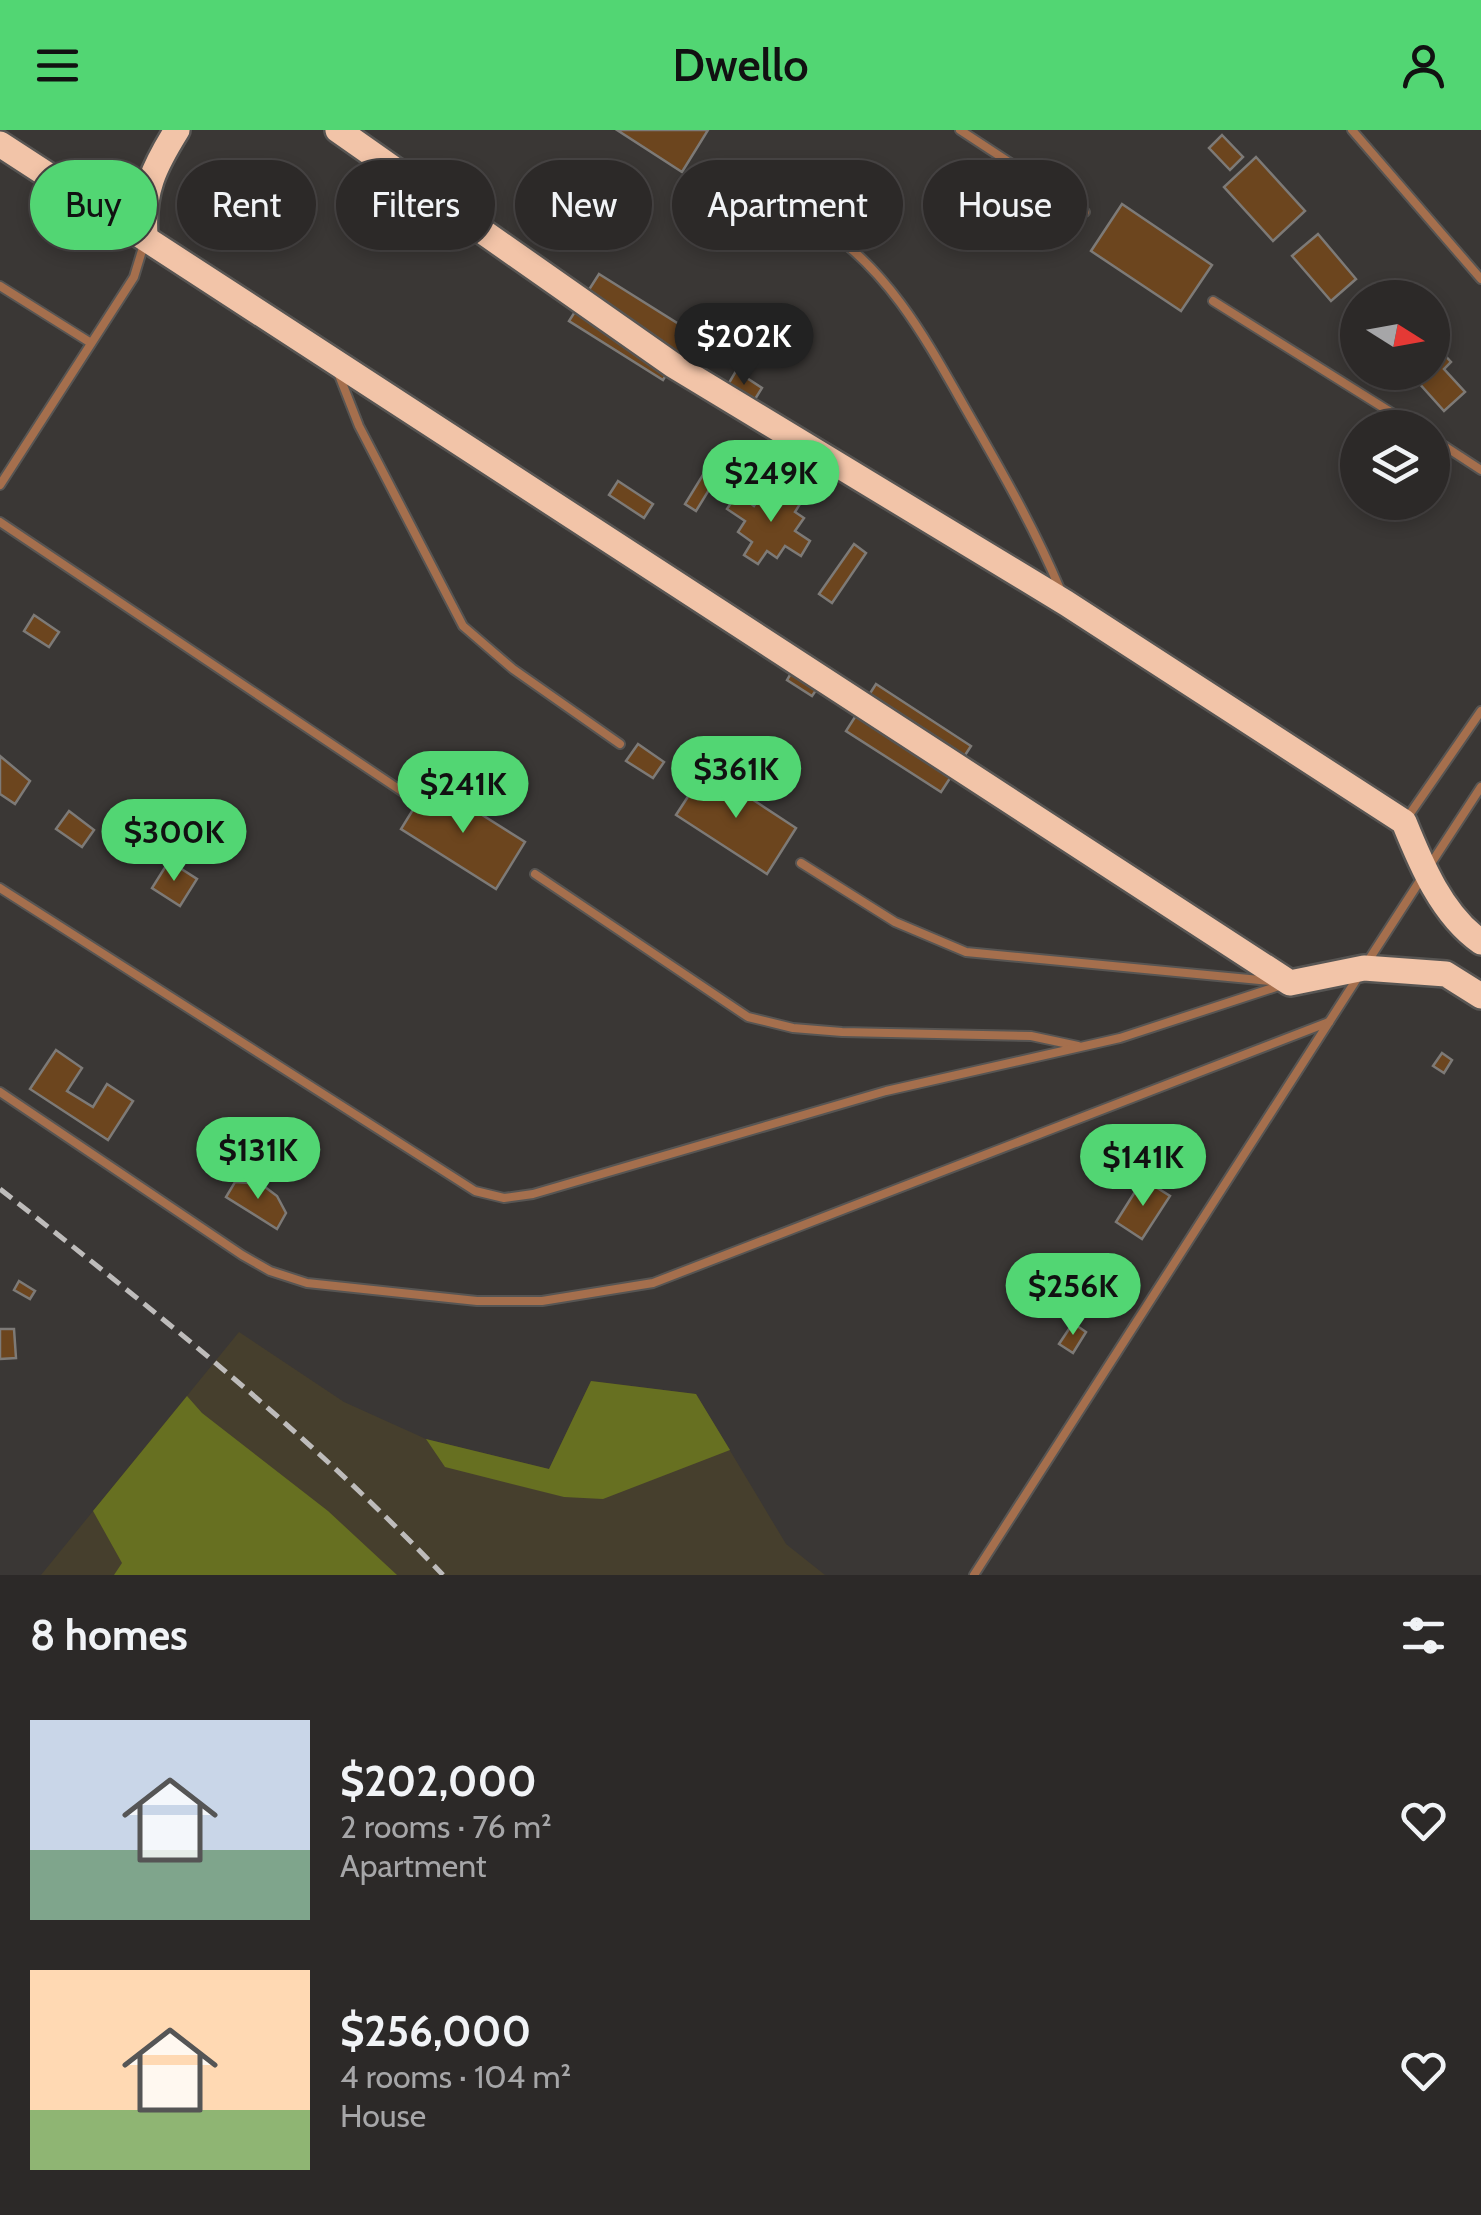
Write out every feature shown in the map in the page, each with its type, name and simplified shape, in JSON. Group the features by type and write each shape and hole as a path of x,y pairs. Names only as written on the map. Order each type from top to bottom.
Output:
{"highway":[{"path":"157,161 177,130"},
{"path":"338,130 673,365 1066,602 1404,822 1425,873 1468,933 1481,942"},
{"path":"0,144 30,163"},
{"path":"157,243 1290,982 1364,968 1446,974 1481,996"}],"lane":[{"path":"960,130 1005,160"},
{"path":"1352,130 1481,279"},
{"path":"0,485 134,277 144,250"},
{"path":"853,250 909,311 1039,538 1066,602"},
{"path":"0,286 91,344"},
{"path":"1214,301 1387,410"},
{"path":"334,361 359,426 463,626 620,744"},
{"path":"1450,450 1481,470"},
{"path":"0,522 403,792"},
{"path":"1404,822 1481,711"},
{"path":"974,1575 1481,787"},
{"path":"801,863 895,922 966,952 1290,982"},
{"path":"535,874 748,1017 793,1028 1030,1036 1083,1047"},
{"path":"0,888 475,1191 504,1198 533,1194 886,1091 1083,1047 1290,982"},
{"path":"0,1092 142,1191 270,1271 307,1283 476,1302 542,1301 652,1283 1329,1022"}],"shaded area":[{"path":"239,1332 344,1402 426,1439 549,1469 591,1381 696,1394 786,1544 825,1575 41,1575"}],"green space":[{"path":"591,1381 696,1394 730,1450 603,1499 564,1497 445,1467 426,1439 549,1469"},
{"path":"187,1396 202,1413 328,1511 397,1575 114,1575 122,1563 93,1511"}],"building":[{"path":"617,130 708,130 689,160 672,160 672,166"},
{"path":"1222,135 1243,157 1230,170 1209,148"},
{"path":"1256,157 1305,211 1273,241 1224,187"},
{"path":"1122,204 1212,265 1181,311 1091,251"},
{"path":"1318,234 1356,279 1340,280 1340,293 1331,301 1292,256"},
{"path":"599,274 693,333 663,380 569,321"},
{"path":"736,371 762,388 752,404 726,388"},
{"path":"1450,376 1465,392 1443,410 1425,390 1450,390"},
{"path":"717,452 728,459 696,511 685,504"},
{"path":"618,481 653,504 644,518 609,495"},
{"path":"787,488 803,499 795,512 804,518 795,531 810,541 801,556 785,546 777,558 767,551 758,564 744,555 752,542 738,532 745,521 727,509 737,494 754,506 764,491 779,501"},
{"path":"854,544 866,553 832,603 819,594"},
{"path":"34,615 59,632 49,647 24,631"},
{"path":"797,663 823,680 812,696 787,680"},
{"path":"876,684 971,746 941,792 846,731"},
{"path":"638,744 664,762 653,778 626,761"},
{"path":"0,756 30,781 15,804 0,794"},
{"path":"706,769 796,828 767,874 676,815"},
{"path":"430,782 525,842 496,889 401,829"},
{"path":"69,811 94,830 82,847 56,829"},
{"path":"169,861 197,879 180,906 152,888"},
{"path":"56,1050 82,1068 67,1091 93,1107 107,1084 133,1101 108,1140 30,1089"},
{"path":"1442,1053 1452,1060 1444,1073 1433,1066"},
{"path":"1143,1179 1170,1196 1142,1239 1116,1222"},
{"path":"235,1182 261,1184 277,1196 286,1213 277,1229 226,1197"},
{"path":"19,1281 35,1291 30,1299 14,1290"},
{"path":"1073,1323 1086,1332 1073,1353 1059,1344"},
{"path":"0,1329 14,1329 16,1358 0,1359"}],"railway":[{"path":"0,1189 284,1422 443,1575"}]}
